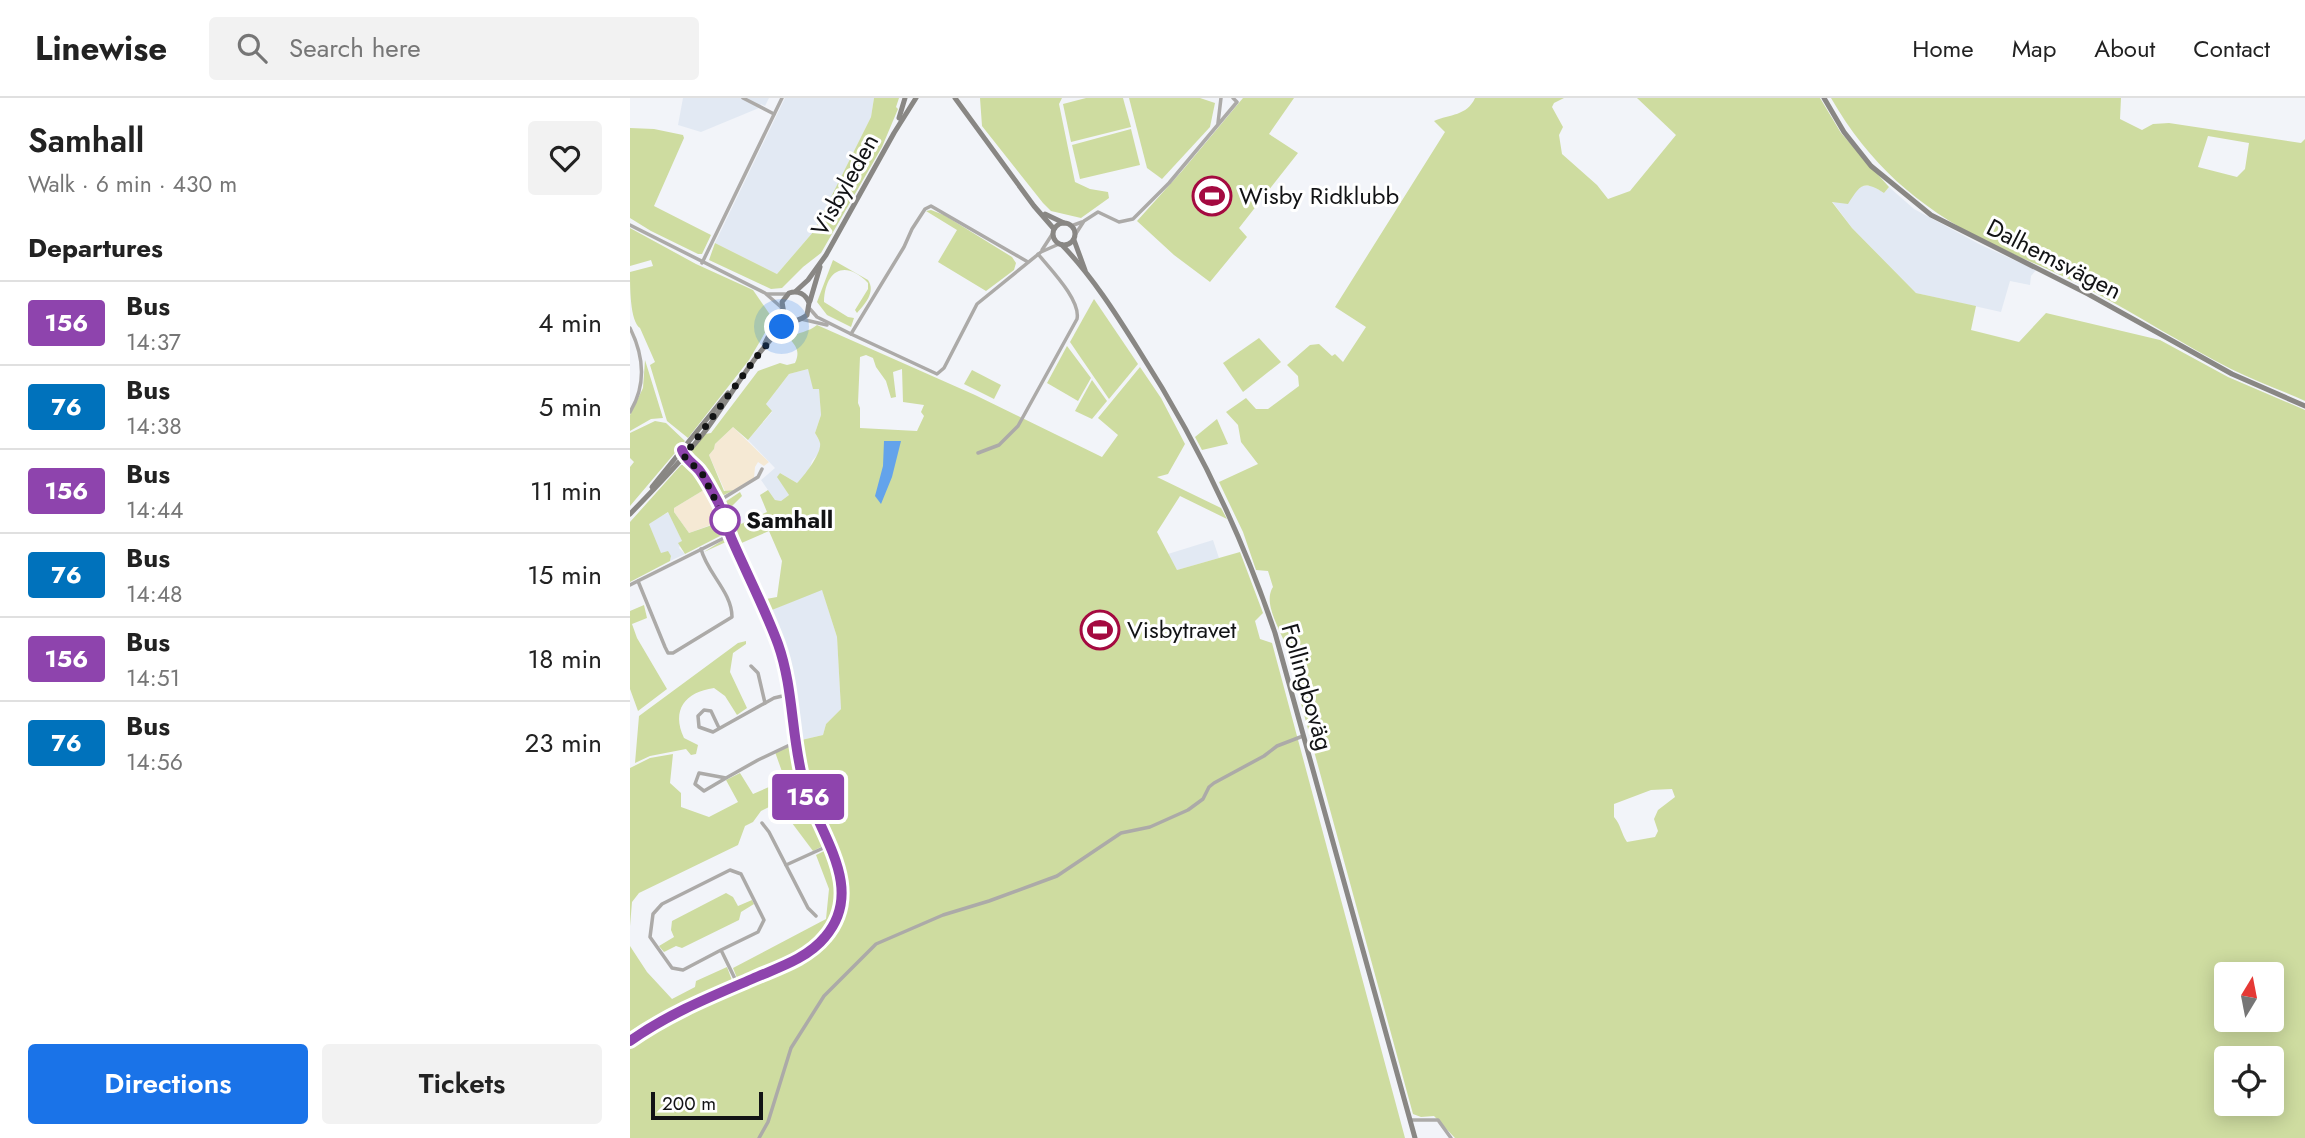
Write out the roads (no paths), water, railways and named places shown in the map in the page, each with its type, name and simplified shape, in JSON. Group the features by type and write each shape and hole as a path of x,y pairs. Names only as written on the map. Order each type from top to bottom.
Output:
{"main road":[{"name":"Visbyleden","path":"894,133 905,98"},
{"name":"Visbyleden","path":"792,293 808,280 826,255 916,98"},
{"path":"952,98 1034,206 1054,231 1054,239 1061,245 1069,245 1075,237 1068,225 1034,206"},
{"name":"Dalhemsvägen","path":"1824,98 1844,132 1871,166 1931,215 2079,289 2222,369 2305,406"},
{"path":"1054,231 1068,225"},
{"name":"Follingboväg","path":"1075,237 1077,252 1089,279"},
{"name":"Follingboväg","path":"1061,245 1119,318 1168,396 1231,516 1275,633 1415,1138"},
{"name":"Visbyleden","path":"810,306 814,284 826,255"},
{"path":"758,355 781,309 783,299 792,293 803,294 810,306 807,315 801,320 792,320 785,316 781,309"},
{"path":"630,514 683,453 758,355 782,327 792,320"}],"street":[{"path":"743,98 774,114"},
{"path":"702,262 782,98"},
{"path":"1217,125 1222,98"},
{"path":"1068,225 1084,221 1098,212 1119,222 1133,219 1169,183 1237,102 1233,98"},
{"path":"851,334 912,229 928,207 938,209 1028,262"},
{"path":"1075,237 1084,221"},
{"path":"630,225 765,293 781,309"},
{"path":"1040,253 1054,231"},
{"path":"810,306 817,317 832,326 937,373 944,368 977,304 1040,253 1061,245"},
{"path":"978,453 999,445 1018,426 1077,320 1078,310 1072,298 1040,253"},
{"path":"765,293 792,293"},
{"path":"801,320 832,326"},
{"path":"630,328 643,367 639,392 630,412"},
{"path":"630,1041 690,1006 807,953 826,937 841,902 842,883 836,859 809,801 796,742 791,694 775,636 718,502 703,475 683,453"},
{"path":"718,502 758,477 762,469"},
{"path":"630,585 730,535"},
{"path":"638,581 665,647 668,653 673,653 730,621 732,617 733,613 724,591 710,570 701,549"},
{"path":"751,666 758,673 765,703"},
{"path":"719,728 711,710 704,710 698,716 698,725 703,730 713,732 765,703 791,694"},
{"path":"760,1138 768,1122 791,1048 824,996 876,944 943,915 1057,876 1121,833 1150,827 1188,810 1203,799 1214,783 1278,746 1303,736"},
{"path":"726,778 699,774 695,778 695,784 704,791 796,742"},
{"path":"762,823 808,908 817,916"},
{"path":"786,865 830,845"},
{"path":"730,870 741,874 764,920 758,932 721,950 686,969 675,970 651,939 651,919 662,904 730,870"},
{"path":"721,950 738,985"},
{"path":"1410,1120 1438,1120 1451,1138"}],"water":[{"path":"884,441 901,441 892,477 881,504 875,496 883,466"}],"place":[{"name":"Wisby Ridklubb","path":"1212,196"},
{"name":"Samhall","path":"725,520"},
{"name":"Visbytravet","path":"1100,630"}]}
